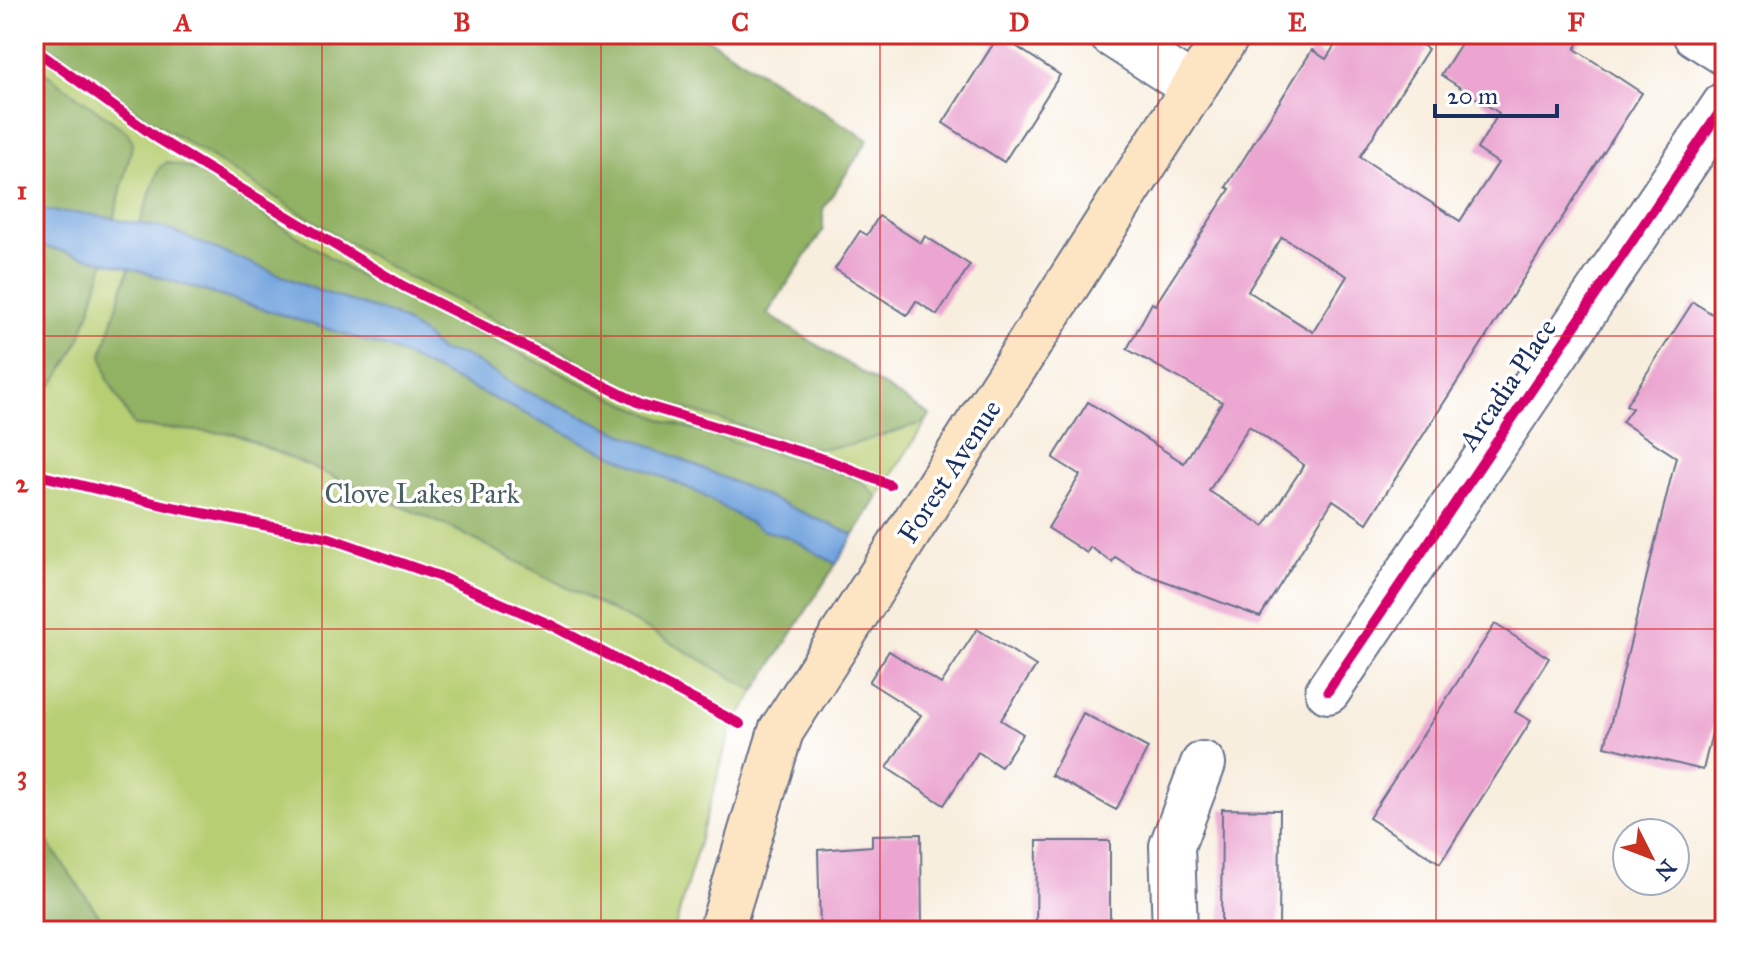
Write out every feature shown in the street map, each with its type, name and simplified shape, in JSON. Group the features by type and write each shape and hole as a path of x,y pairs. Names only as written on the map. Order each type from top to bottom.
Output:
{"main road":[{"name":"Forest Avenue","path":"721,931 781,731 1228,34"}],"street":[{"path":"1111,34 1194,88"},
{"path":"1695,34 1725,53"},
{"name":"Arcadia Place","path":"1328,691 1725,104"},
{"path":"1175,931 1172,846 1203,764"}],"green space":[{"name":"Clove Lakes Park","path":"34,34 700,34 868,140 823,209 823,230 767,314 930,415 731,729 674,931 34,931"},
{"path":"34,34 700,34 868,140 823,209 823,230 767,314 930,415 925,422 851,445 816,449 636,394 568,355 405,276 339,237 140,113"},
{"path":"34,65 126,131 133,142 114,218 34,210"},
{"path":"167,162 196,170 352,272 611,397 668,422 842,473 861,481 878,497 854,535 523,390 464,355 440,351 423,334 394,315 319,291 167,229 140,223 159,168"},
{"path":"34,244 104,262 87,320 72,356 34,403"},
{"path":"129,268 388,348 588,444 695,491 762,530 788,537 836,564 755,691 649,630 456,530 235,434 134,426 108,380 102,354"},
{"path":"34,827 44,837 110,931 34,931"}],"water":[{"path":"34,210 88,214 167,229 319,291 394,315 423,334 440,351 464,355 523,390 854,535 836,564 788,537 762,530 695,491 588,444 389,348 141,271 34,244"}],"building":[{"path":"1342,34 1404,34 1428,49 1360,157 1460,221 1498,163 1477,149 1499,113 1441,75 1467,34 1584,34 1575,49 1642,93 1367,523 1333,500 1260,617 1138,571 1115,557 1112,562 1090,547 1087,553 1048,528 1080,475 1053,458 1088,402 1184,463 1222,402 1127,349 1152,303 1155,305 1230,189 1226,187 1312,50 1326,59","holes":["1282,237 1347,276 1313,332 1248,291","1249,426 1304,465 1264,526 1209,491"]},
{"path":"999,35 1060,75 1004,162 943,123"},
{"path":"879,216 921,243 925,236 970,265 937,315 916,301 907,315 835,269 860,231 867,235"},
{"path":"1693,302 1725,322 1725,679 1703,770 1605,746 1676,457 1622,422 1632,408 1626,405"},
{"path":"1495,624 1549,658 1515,712 1531,721 1440,863 1369,818"},
{"path":"977,629 1036,666 1001,720 1023,734 1001,767 978,752 944,805 887,768 921,715 869,682 889,651 941,684"},
{"path":"1083,713 1148,748 1116,810 1051,775"},
{"path":"1222,809 1280,810 1279,931 1221,931"},
{"path":"921,834 922,931 820,931 818,850 872,846 872,835"},
{"path":"1037,841 1110,841 1110,931 1036,931"}],"cycle path":[{"path":"34,49 157,138 403,286 641,404 827,460 890,485"},
{"path":"1328,691 1725,104"},
{"path":"34,474 167,506 329,538 441,577 549,624 740,724"}]}
